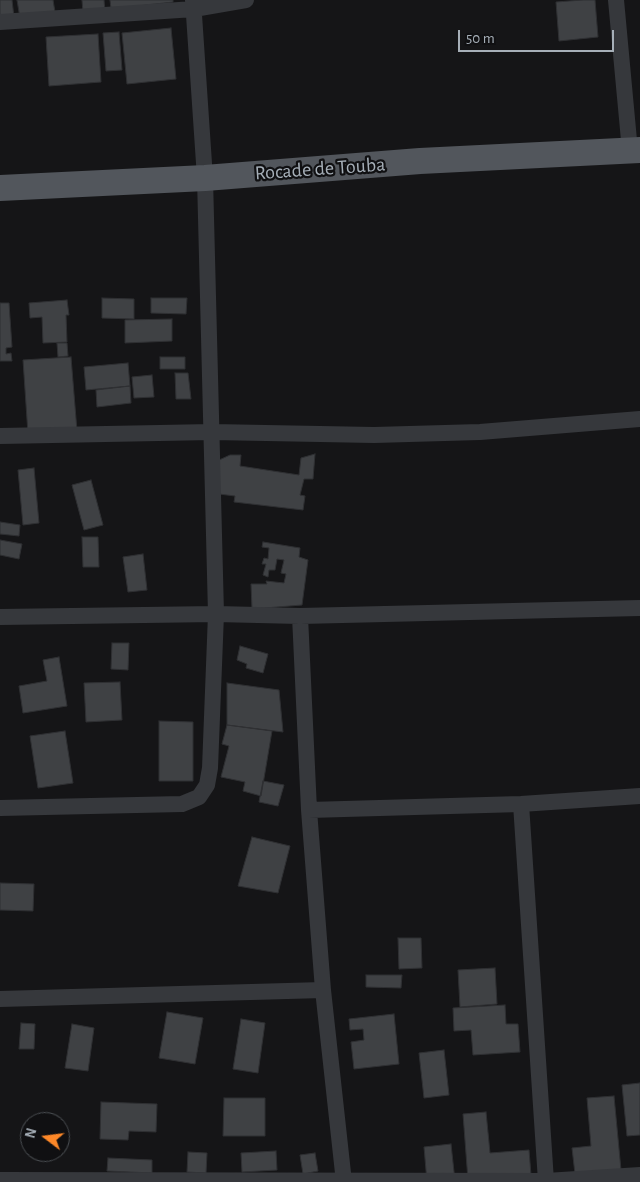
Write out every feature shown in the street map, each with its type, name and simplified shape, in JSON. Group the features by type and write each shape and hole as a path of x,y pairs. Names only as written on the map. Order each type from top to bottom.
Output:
{"main road":[{"name":"Rocade de Touba","path":"0,188 205,178 420,161 635,150"}],"street":[{"path":"0,22 246,0"},
{"path":"616,0 635,150"},
{"path":"0,808 182,804 199,798 207,785 210,768 216,614 205,178 193,5"},
{"path":"0,436 212,432 374,435 480,432 640,419"},
{"path":"0,617 216,614 300,616 640,608"},
{"path":"300,616 309,810 323,990 344,1181"},
{"path":"309,810 521,804 640,796"},
{"path":"521,804 546,1180"},
{"path":"0,999 323,990"},
{"path":"0,1180 546,1180 640,1175"}],"building":[{"path":"0,0 12,0 14,17 0,18"},
{"path":"17,0 53,0 55,12 20,18"},
{"path":"82,0 104,0 105,11 83,13"},
{"path":"110,0 173,0 173,2 111,9"},
{"path":"595,0 598,37 559,41 556,2"},
{"path":"171,28 176,79 127,84 122,33"},
{"path":"119,32 122,70 106,71 103,33"},
{"path":"98,34 101,82 49,86 46,37"},
{"path":"102,298 134,299 134,319 102,318"},
{"path":"151,298 187,298 186,314 151,313"},
{"path":"67,300 69,315 66,315 67,342 43,343 42,317 30,318 29,303"},
{"path":"0,303 9,303 12,347 6,348 6,354 11,353 12,361 0,361"},
{"path":"172,319 172,341 125,343 125,320"},
{"path":"57,343 67,343 68,356 58,357"},
{"path":"71,357 77,431 28,434 23,360"},
{"path":"160,357 185,357 185,369 160,369"},
{"path":"128,363 130,386 86,390 84,367"},
{"path":"175,373 188,373 191,399 176,399"},
{"path":"152,375 154,397 134,398 132,377"},
{"path":"130,386 131,403 97,407 96,390"},
{"path":"315,454 313,479 304,479 300,495 305,496 303,510 234,502 235,496 219,494 217,461 230,455 241,455 240,466 299,475 301,458"},
{"path":"34,468 39,523 23,525 18,470"},
{"path":"91,480 103,525 84,530 72,485"},
{"path":"0,522 20,525 19,536 0,534"},
{"path":"82,537 98,537 99,567 83,567"},
{"path":"0,540 22,544 19,559 0,555"},
{"path":"263,542 300,548 299,557 308,560 302,605 252,609 251,584 267,584 266,581 284,583 286,574 281,573 284,560 277,559 275,570 269,570 268,577 263,575 266,564 262,564 264,558 268,559 269,548 262,547"},
{"path":"143,554 147,590 128,592 123,557"},
{"path":"112,643 129,643 128,670 111,669"},
{"path":"240,646 268,654 263,673 246,668 247,664 237,660"},
{"path":"59,657 67,706 23,713 19,686 47,681 43,660"},
{"path":"120,682 122,720 86,722 84,683"},
{"path":"227,683 279,690 283,732 227,725"},
{"path":"159,721 193,722 193,781 159,781"},
{"path":"227,725 272,731 261,796 243,791 245,782 221,777 229,746 222,744"},
{"path":"65,731 73,783 38,788 30,736"},
{"path":"263,781 284,785 278,806 259,802"},
{"path":"252,837 290,846 278,893 238,886"},
{"path":"0,883 34,884 33,911 0,910"},
{"path":"398,938 421,938 422,968 399,969"},
{"path":"495,968 497,1004 460,1007 458,970"},
{"path":"366,975 402,975 401,988 366,987"},
{"path":"505,1005 506,1024 518,1024 520,1052 473,1055 471,1030 454,1031 453,1008"},
{"path":"167,1012 203,1018 195,1064 159,1058"},
{"path":"394,1014 399,1064 354,1069 351,1042 364,1040 363,1029 350,1030 349,1019"},
{"path":"241,1019 265,1023 258,1073 233,1069"},
{"path":"21,1023 35,1024 34,1049 19,1049"},
{"path":"72,1024 94,1028 88,1071 65,1068"},
{"path":"444,1050 449,1095 424,1098 419,1053"},
{"path":"640,1083 640,1135 627,1136 622,1085"},
{"path":"614,1096 621,1170 575,1174 572,1148 591,1146 587,1098"},
{"path":"224,1098 265,1098 265,1136 223,1136"},
{"path":"101,1102 157,1104 156,1132 129,1131 128,1140 100,1139"},
{"path":"486,1112 490,1153 529,1150 531,1175 468,1180 463,1114"},
{"path":"451,1144 455,1181 427,1182 424,1147"},
{"path":"276,1151 277,1170 242,1172 241,1153"},
{"path":"188,1152 207,1153 206,1173 187,1172"},
{"path":"315,1153 318,1171 303,1174 300,1155"},
{"path":"108,1158 152,1160 152,1173 107,1171"}]}
